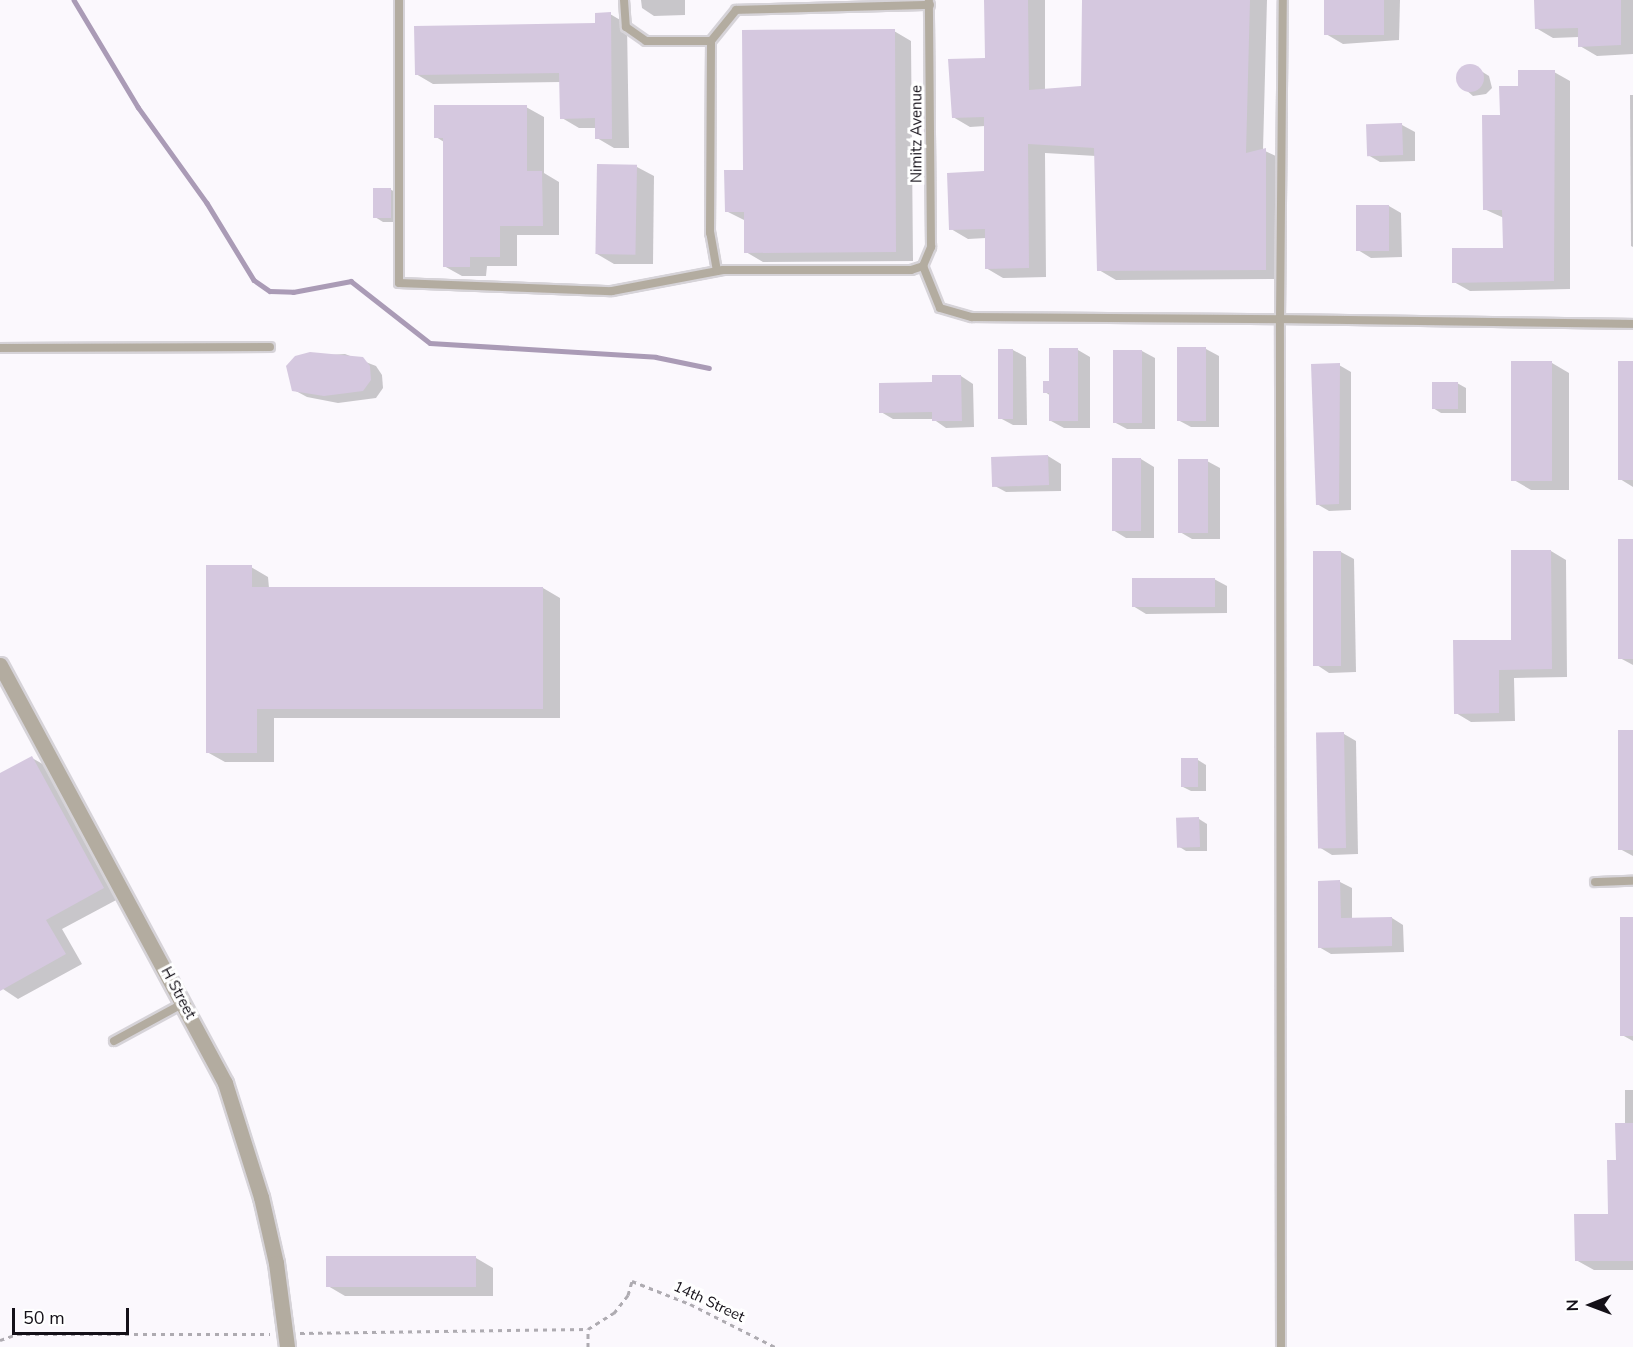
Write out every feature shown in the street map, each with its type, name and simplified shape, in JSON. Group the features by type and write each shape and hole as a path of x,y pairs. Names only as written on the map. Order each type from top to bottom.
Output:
{"street":[{"name":"H Street","path":"0,665 184,1003 225,1083 261,1197 276,1263 287,1347"}],"lane":[{"path":"399,0 399,283 612,291 717,271 910,270 923,266 940,308 972,317 1633,324"},
{"path":"624,0 626,27 646,41 711,41"},
{"path":"1281,1347 1280,319 1284,0"},
{"path":"717,271 710,233 711,41 736,10 930,2"},
{"name":"Nimitz Avenue","path":"923,266 931,246 930,2"},
{"path":"0,348 270,347"},
{"path":"1595,882 1633,881"},
{"path":"114,1041 184,1003"}],"path":[{"name":"14th Street","path":"588,1347 588,1329 614,1313 628,1295 632,1281 690,1304 775,1347"}],"building":[{"path":"984,0 1028,0 1029,90 1081,86 1082,0 1250,0 1246,153 1266,148 1266,270 1097,271 1094,148 1028,144 1029,268 985,269 985,229 949,230 947,173 984,171 984,117 952,118 948,59 985,58"},
{"path":"1324,0 1384,0 1384,35 1324,35"},
{"path":"1534,0 1621,0 1621,45 1578,47 1578,28 1535,29"},
{"path":"611,12 612,139 595,139 595,118 560,119 559,73 415,75 414,26 595,23 595,13"},
{"path":"895,29 896,252 744,253 744,212 725,212 724,170 743,170 742,30"},
{"path":"1470,64 1480,68 1484,78 1480,88 1470,92 1460,88 1456,78 1460,68"},
{"path":"1518,70 1555,70 1554,281 1452,283 1452,248 1503,248 1502,210 1483,210 1482,115 1500,115 1499,86 1518,86"},
{"path":"434,105 527,105 527,171 542,171 543,226 500,226 500,257 470,257 470,267 443,267 443,138 434,138"},
{"path":"1402,123 1403,155 1367,156 1366,124"},
{"path":"597,164 637,165 635,255 595,254"},
{"path":"373,188 391,188 391,218 373,218"},
{"path":"1356,205 1389,205 1389,251 1356,251"},
{"path":"1177,347 1206,347 1206,421 1177,421"},
{"path":"1049,348 1078,348 1078,421 1049,421 1049,393 1043,393 1043,381 1049,381"},
{"path":"998,349 1013,349 1013,419 998,419"},
{"path":"1113,350 1142,350 1142,423 1113,423"},
{"path":"310,352 363,357 370,366 371,380 363,391 324,396 292,391 286,366 295,356"},
{"path":"1511,361 1552,361 1552,481 1511,481"},
{"path":"1618,361 1633,361 1633,480 1618,480"},
{"path":"1340,363 1339,504 1316,505 1311,364"},
{"path":"932,375 961,375 962,421 932,421 932,412 879,413 879,383 932,382"},
{"path":"1432,382 1458,382 1458,409 1432,409"},
{"path":"1048,455 1049,485 992,487 991,457"},
{"path":"1112,458 1141,458 1141,531 1112,531"},
{"path":"1178,459 1208,459 1208,533 1178,533"},
{"path":"1618,539 1633,539 1633,659 1618,659"},
{"path":"1511,550 1551,550 1552,669 1499,670 1499,713 1454,714 1453,640 1511,640"},
{"path":"1313,551 1341,551 1341,666 1313,666"},
{"path":"206,565 252,565 252,587 543,587 543,709 257,709 257,753 206,753"},
{"path":"1132,578 1215,578 1215,607 1132,607"},
{"path":"1618,730 1633,730 1633,850 1618,850"},
{"path":"1316,732 1344,732 1346,848 1318,848"},
{"path":"32,756 104,888 46,920 66,954 0,991 0,773"},
{"path":"1181,758 1198,758 1198,787 1181,787"},
{"path":"1199,817 1200,847 1177,848 1176,818"},
{"path":"1340,880 1341,918 1392,917 1392,946 1318,948 1318,881"},
{"path":"1620,917 1633,917 1633,1036 1620,1036"},
{"path":"1615,1123 1633,1123 1633,1261 1575,1261 1574,1214 1608,1214 1607,1160 1616,1160"},
{"path":"326,1256 476,1256 476,1287 326,1287"}],"waterway":[{"path":"74,0 138,107 207,203 254,280 270,291 293,292 351,281 430,343 656,357 709,368"}]}
